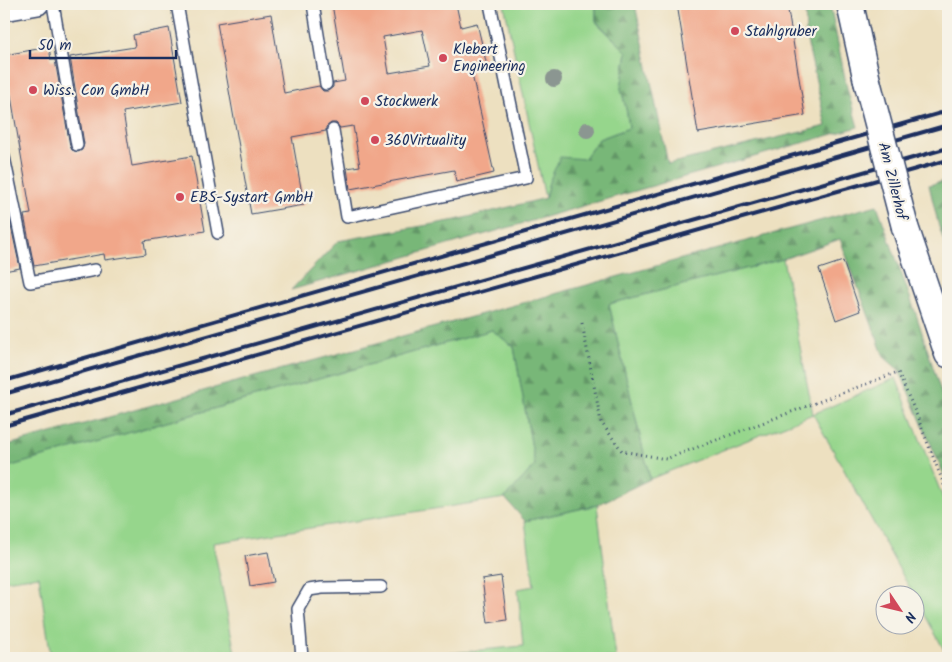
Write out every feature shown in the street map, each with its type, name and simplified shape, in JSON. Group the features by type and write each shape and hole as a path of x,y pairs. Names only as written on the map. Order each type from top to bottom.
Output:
{"street":[{"name":"Am Zillerhof","path":"850,4 867,81 905,227 948,354"}],"lane":[{"path":"53,4 77,145"},
{"path":"177,4 218,233"},
{"path":"313,4 326,84"},
{"path":"333,130 347,217 526,178 490,4"},
{"path":"4,157 30,282 95,270"},
{"path":"302,658 298,609 309,590 381,587"}],"path":[{"path":"582,323 601,422 622,451 666,458 898,372 948,495"}],"green space":[{"path":"504,4 596,4 596,22 627,52 621,88 629,128 599,139 584,159 549,182 545,198"},
{"path":"596,4 635,4 668,164 826,126 806,36 805,4 830,4 847,88 858,127 291,290 338,241 456,220 545,198 549,182 560,157 584,159 599,139 629,128 621,88 627,52 596,21"},
{"path":"948,180 948,253 939,227 929,185"},
{"path":"877,205 917,317 948,414 948,484 899,370 884,357 840,239 783,259 609,304 650,479 597,505 525,521 505,498 535,465 514,347 492,330 4,468 4,446"},
{"path":"783,259 813,414 650,479 609,304"},
{"path":"492,330 514,347 535,465 505,498 213,543 236,658 51,658 39,576 4,581 4,468"},
{"path":"896,378 948,511 948,657 924,613 924,584 907,584 813,414"},
{"path":"597,505 616,658 401,658 523,646 518,589 534,586 525,521"}],"building":[{"path":"332,4 456,4 461,27 477,23 487,66 471,70 494,173 456,182 454,170 350,189 347,168 360,166 353,126 340,128 336,123 331,123 326,127 326,131 292,137 304,205 251,214 217,23 271,14 284,93 319,86 323,91 328,91 333,87 333,83 345,81","holes":["422,30 430,66 389,73 383,37"]},
{"path":"677,4 787,4 805,115 698,133"},
{"path":"169,28 182,102 123,112 132,166 192,156 205,231 144,241 146,254 105,260 104,254 34,266 24,215 31,214 4,55 49,47 51,60 55,60 70,146 72,150 78,152 82,150 84,144 70,57 135,47 133,35"},
{"path":"9,217 20,268 4,271 4,218"},
{"path":"843,261 860,311 836,320 819,269"},
{"path":"268,552 274,582 250,586 245,556"},
{"path":"501,576 507,620 488,623 482,579"}],"railway":[{"path":"4,381 948,111"},
{"path":"4,394 948,125"},
{"path":"4,415 948,148"},
{"path":"4,426 948,160"}],"place":[{"name":"Stahlgruber","path":"735,31"},
{"name":"Klebert Engineering","path":"443,58"},
{"name":"Wiss. Con GmbH","path":"33,90"},
{"name":"Stockwerk","path":"365,101"},
{"name":"360Virtuality","path":"375,140"},
{"name":"EBS-Systart GmbH","path":"180,197"}]}
